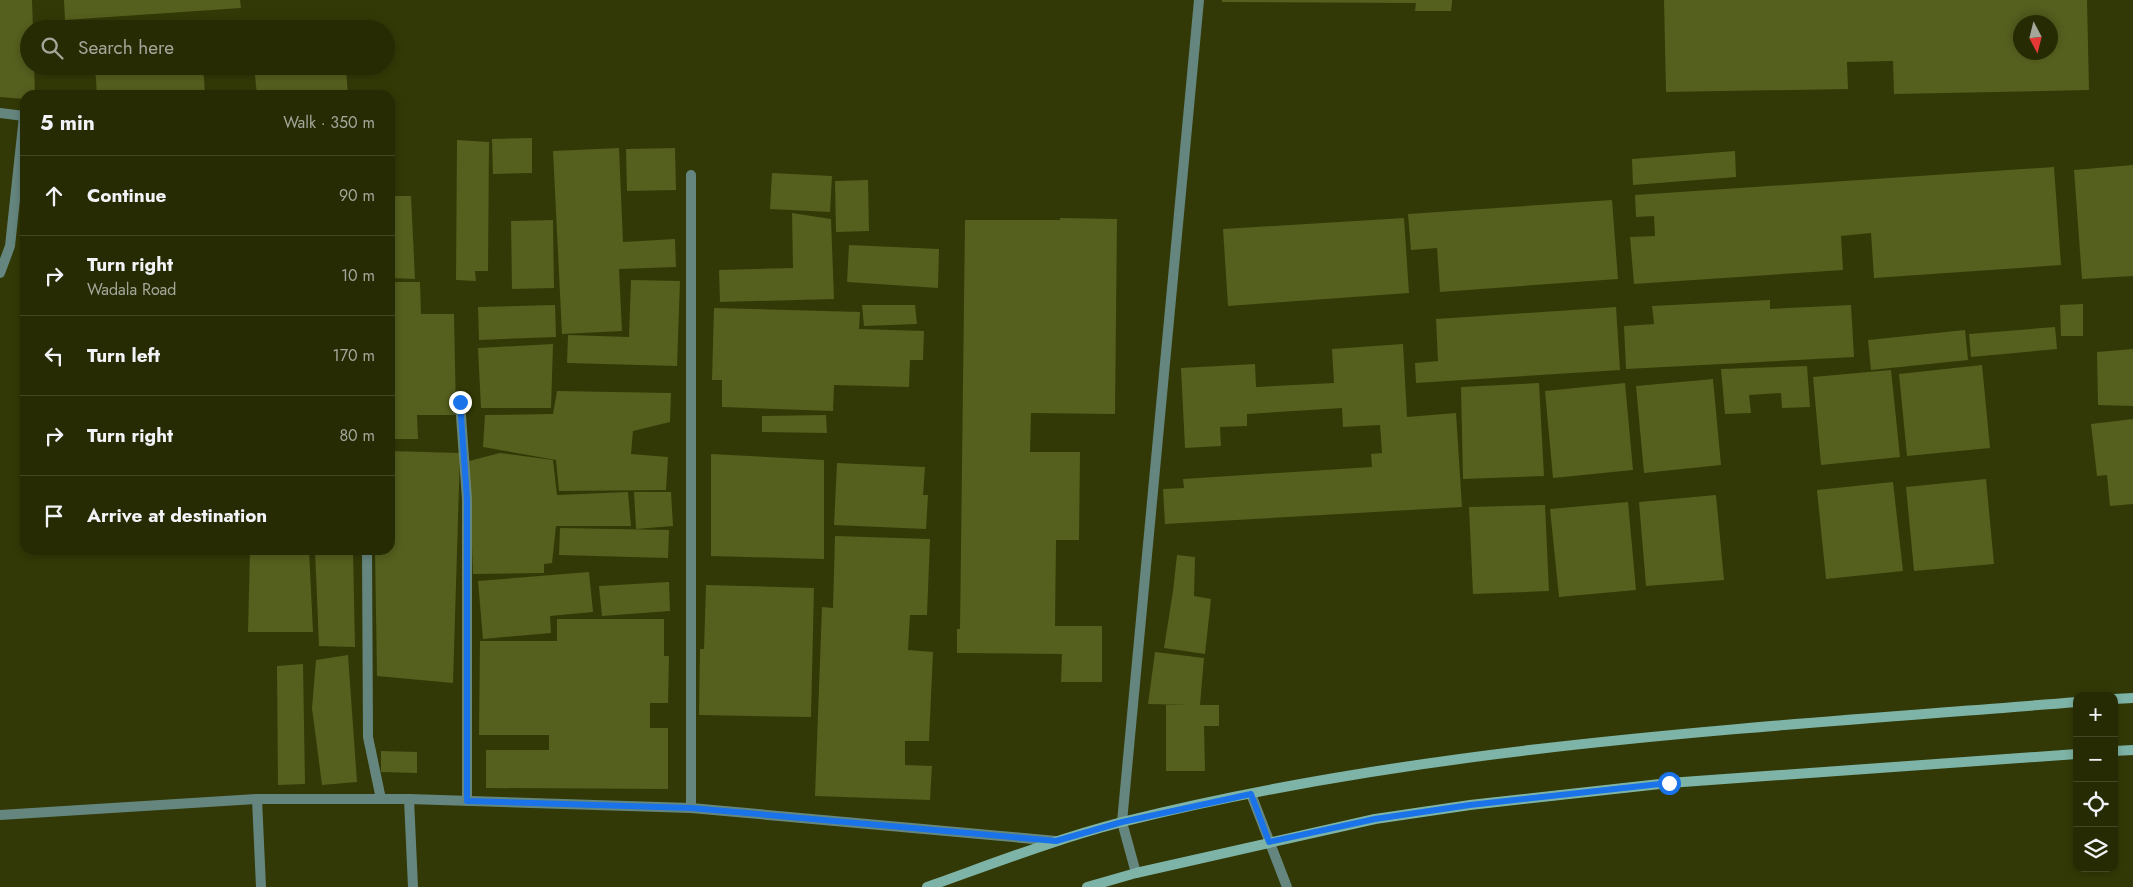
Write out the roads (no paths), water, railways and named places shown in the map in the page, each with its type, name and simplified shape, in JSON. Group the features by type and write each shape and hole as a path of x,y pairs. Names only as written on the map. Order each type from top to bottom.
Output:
{"main road":[{"path":"2118,699 2133,698"},
{"path":"927,887 1056,841 1122,822 1251,794 1390,768 1619,740 2073,702"},
{"path":"2118,751 2133,750"},
{"path":"1087,887 1136,873 1375,819 1580,792 1669,783 2073,754"}],"street":[{"path":"1136,873 1122,822 1199,0"},
{"path":"0,113 20,116"},
{"path":"0,273 20,143"},
{"path":"691,175 691,808"},
{"path":"460,402 467,499 467,801"},
{"path":"366,555 368,737 381,799"},
{"path":"1251,794 1287,887"},
{"path":"0,815 257,799 409,799 691,808 1056,841"},
{"path":"257,799 261,887"},
{"path":"409,799 413,887"}]}
